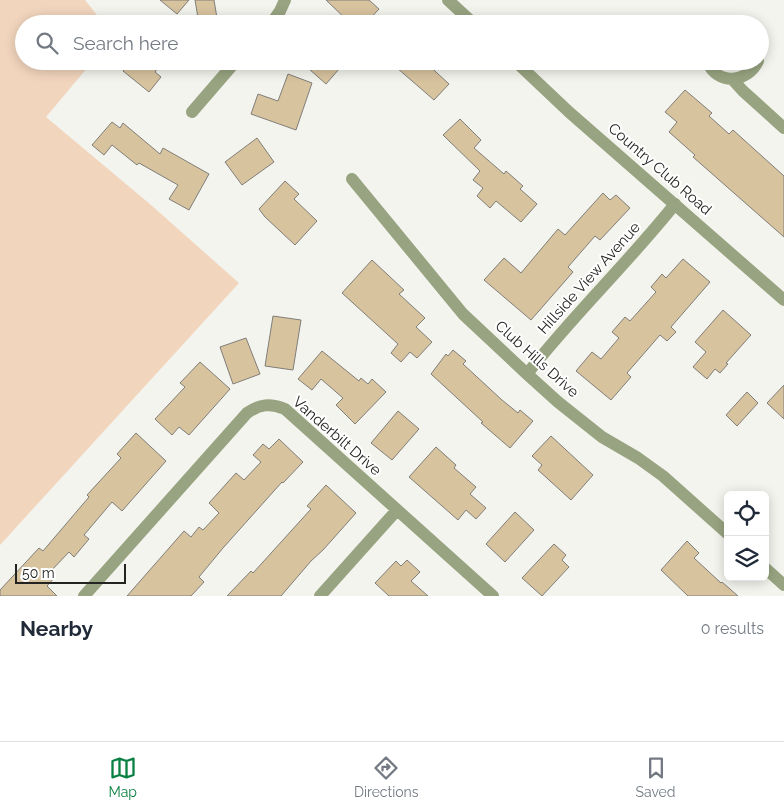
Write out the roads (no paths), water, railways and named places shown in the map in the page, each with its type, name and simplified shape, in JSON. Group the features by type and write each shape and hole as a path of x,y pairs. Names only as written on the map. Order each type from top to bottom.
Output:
{"street":[{"path":"277,15 285,0"},
{"path":"448,0 464,15"},
{"path":"192,112 228,70"},
{"name":"Country Club Road","path":"525,70 569,112 784,300"},
{"path":"713,70 718,76 733,80 784,128"},
{"path":"733,80 748,75 752,70"},
{"name":"Club Hills Drive","path":"352,179 463,314 558,402 602,437 638,458 663,476 724,530"},
{"name":"Hillside View Avenue","path":"527,374 548,347 649,237 675,204"},
{"name":"Vanderbilt Drive","path":"84,596 247,413 256,407 266,404 276,405 285,409 493,596"},
{"path":"320,596 397,510"},
{"path":"769,572 784,585"}]}
